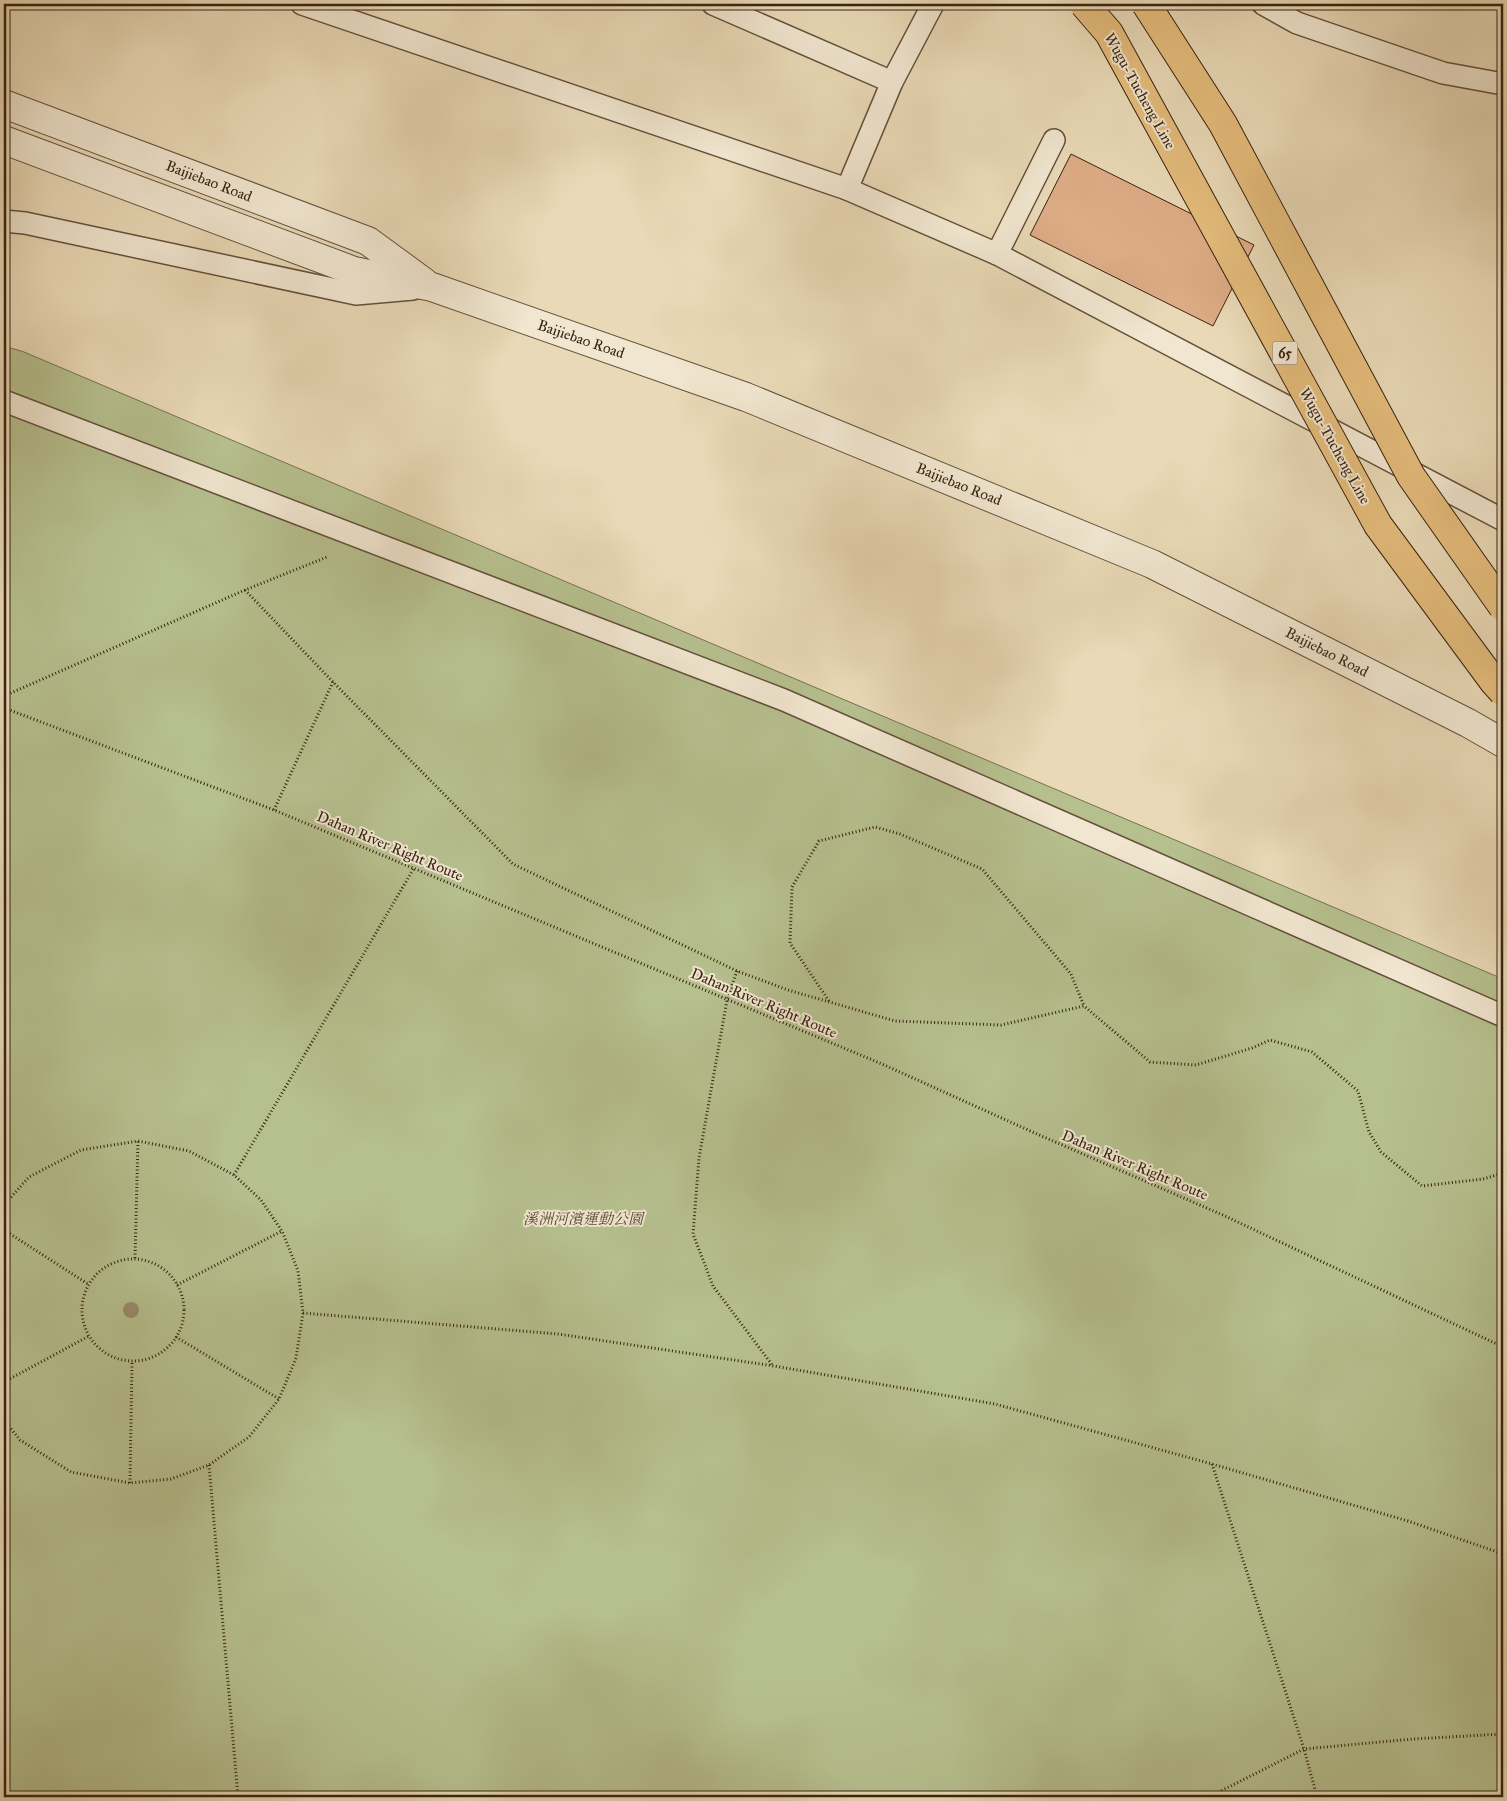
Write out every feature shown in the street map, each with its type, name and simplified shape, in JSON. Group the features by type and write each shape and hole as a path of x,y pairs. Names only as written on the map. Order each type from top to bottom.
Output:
{"highway":[{"name":"Wugu-Tucheng Line","path":"1084,4 1109,33 1378,524 1503,692"},
{"path":"1146,4 1223,124 1411,476 1503,607"}],"street":[{"name":"Baijiebao Road","path":"4,104 368,241 432,287"},
{"name":"Baijiebao Road","path":"4,140 354,271 432,287 746,397 1152,564 1468,723"},
{"path":"1468,723 1503,736"},
{"path":"1468,723 1503,743"}],"lane":[{"path":"302,4 847,189 997,254 1503,520"},
{"path":"713,4 892,82"},
{"path":"847,189 892,82 934,4"},
{"path":"1263,4 1297,23 1443,73 1503,84"},
{"path":"997,254 1054,140"},
{"path":"4,221 25,223 356,294 432,287"},
{"path":"4,402 784,700 1503,1016"}],"path":[{"path":"4,696 245,590 336,554"},
{"path":"245,590 513,864 737,972 788,990 895,1021 1001,1025 1084,1006"},
{"path":"274,810 333,682"},
{"name":"Dahan River Right Route","path":"4,708 274,810 882,1064 1225,1216 1503,1347"},
{"path":"830,1002 790,943 792,887 819,841 875,827 900,834 982,869 1071,974 1084,1006 1150,1062 1196,1065 1252,1048 1270,1040 1312,1052 1358,1091 1369,1132 1381,1152 1422,1186 1483,1178 1503,1173"},
{"path":"234,1175 414,868"},
{"path":"737,972 727,1000 699,1158 693,1234 713,1286 774,1366"},
{"path":"135,1258 138,1142"},
{"path":"4,1205 29,1178 81,1150 138,1142 189,1151 234,1175 261,1200 282,1231 298,1271 303,1313 296,1358 279,1399 249,1437 209,1464 171,1479 130,1483 71,1472 20,1440 4,1420"},
{"path":"4,1230 88,1284"},
{"path":"178,1285 282,1231"},
{"path":"135,1258 152,1262 167,1271 178,1285 183,1302 183,1320 176,1337 157,1355 149,1359 132,1362 115,1358 100,1350 88,1336 82,1320 82,1301 88,1284 100,1270 116,1261 135,1258"},
{"path":"303,1313 558,1334 774,1366 995,1404 1408,1521 1503,1554"},
{"path":"4,1382 88,1336"},
{"path":"176,1337 279,1399"},
{"path":"130,1483 132,1362"},
{"path":"209,1464 238,1797"},
{"path":"1212,1464 1304,1750 1317,1797"},
{"path":"1209,1797 1304,1750 1413,1739 1503,1734"}],"green space":[{"name":"溪洲河濱運動公園","path":"4,346 24,352 1503,979 1503,1797 4,1797"}],"building":[{"path":"1071,154 1254,245 1213,326 1030,235"}]}
